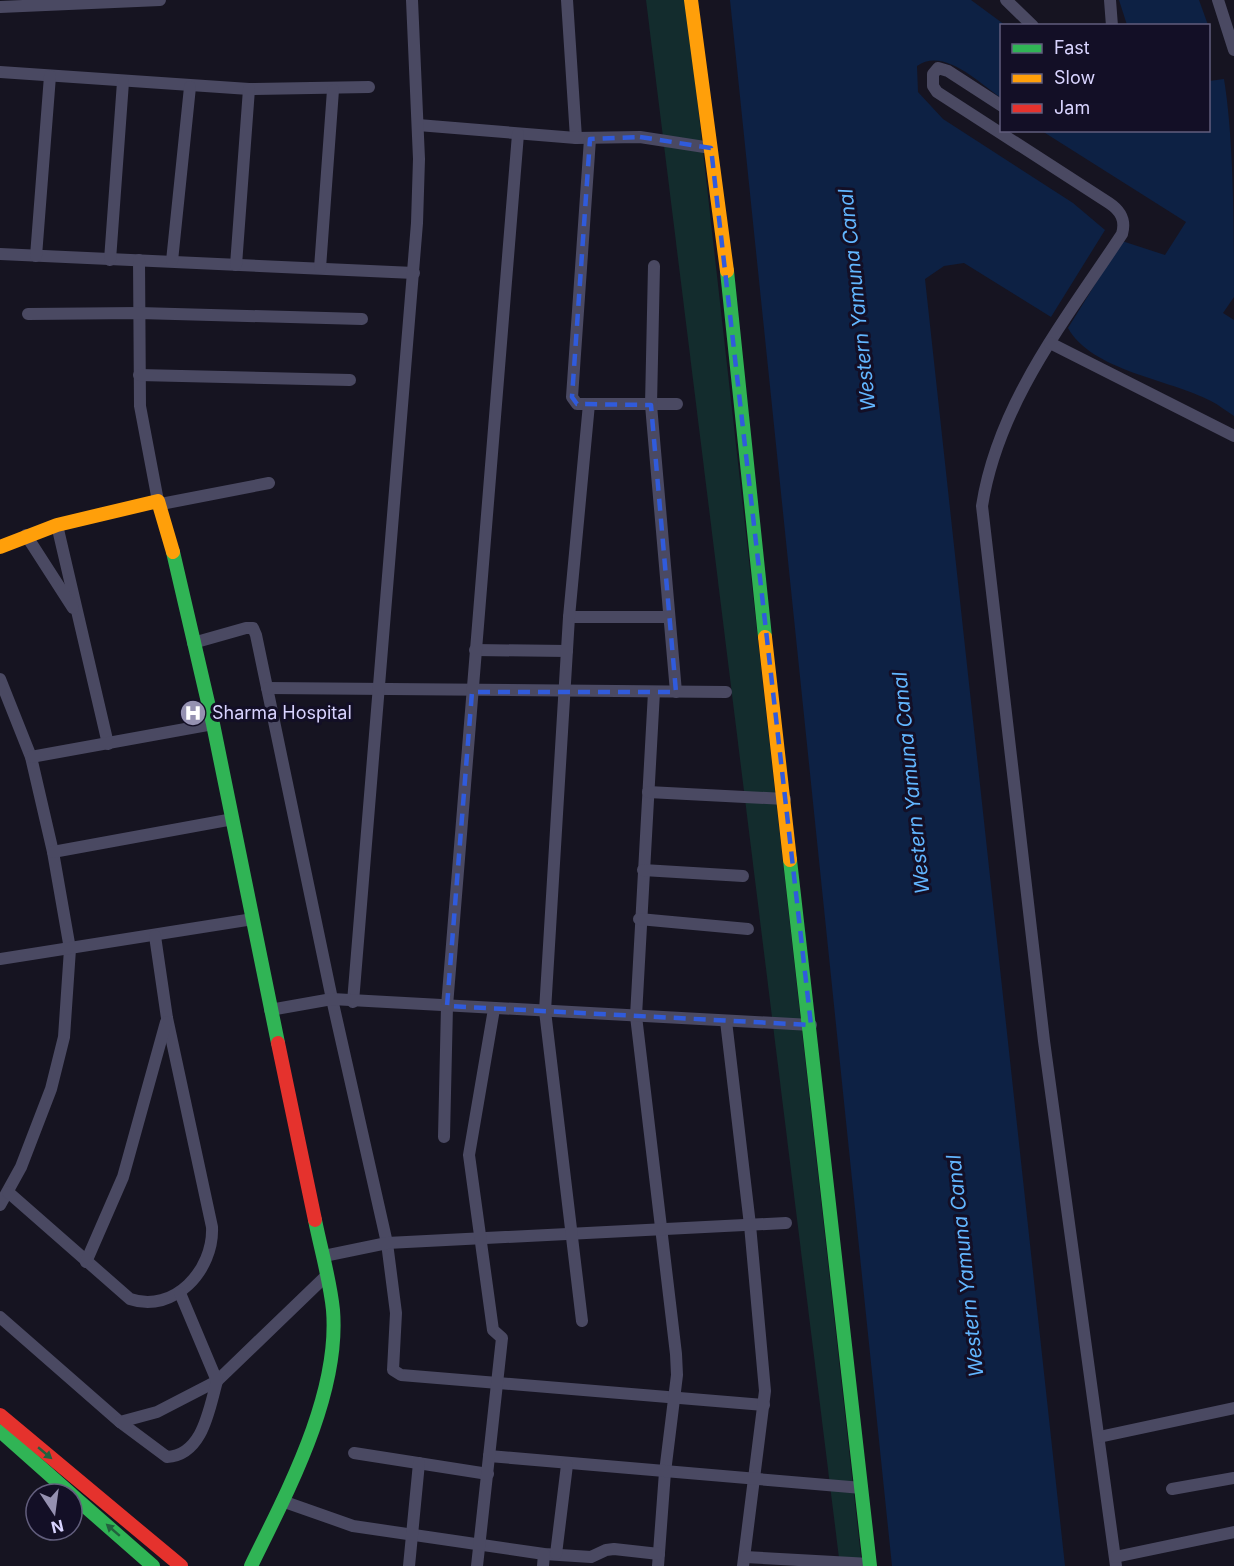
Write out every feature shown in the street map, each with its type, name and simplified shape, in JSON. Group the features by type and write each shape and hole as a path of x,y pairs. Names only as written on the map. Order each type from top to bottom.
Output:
{"street":[{"path":"0,7 160,0"},
{"path":"352,1002 414,273 418,204 418,125 412,0"},
{"path":"567,0 576,138"},
{"path":"691,0 726,261 753,531 811,1025 870,1565 744,1561 764,1405 750,1225 726,1021"},
{"path":"1006,0 1031,24"},
{"path":"1110,0 1112,24"},
{"path":"1218,0 1234,50"},
{"path":"1000,105 948,71 938,68 933,74 933,86 937,92 1120,211 1124,227 1122,234 1019,393 1007,419 986,481 982,506 1044,1041 1116,1561 1234,1532"},
{"path":"0,72 249,90 333,90 369,87"},
{"path":"36,256 50,76"},
{"path":"110,260 123,82"},
{"path":"172,261 190,87"},
{"path":"236,265 249,90"},
{"path":"320,268 333,90"},
{"path":"418,125 590,139 640,137 711,148"},
{"path":"444,1137 447,1006 518,134"},
{"path":"590,139 572,397 577,404 677,404"},
{"path":"0,254 414,273"},
{"path":"139,260 140,406 160,503 213,724 270,1010 324,1256 333,1310 333,1357 325,1388 282,1501 251,1566"},
{"path":"654,266 651,405 676,692"},
{"path":"28,314 139,313 362,319"},
{"path":"1050,343 1234,436"},
{"path":"140,375 350,380"},
{"path":"582,1321 545,1011 569,617 590,404"},
{"path":"0,547 26,535 57,525 269,483"},
{"path":"57,525 108,744"},
{"path":"26,535 79,616"},
{"path":"569,617 668,617"},
{"path":"193,643 253,628 256,635 332,999 387,1243 396,1312 393,1370 401,1375 764,1405"},
{"path":"475,650 567,651"},
{"path":"0,679 12,704 31,757 53,852 70,949 64,1037 51,1089 25,1158 0,1205"},
{"path":"267,688 472,692 726,692"},
{"path":"282,1501 340,1524 478,1544 548,1558 591,1557 606,1550 659,1560 675,1399 676,1354 636,1016 639,919 654,692"},
{"path":"31,757 213,724"},
{"path":"648,792 785,800"},
{"path":"53,852 233,819"},
{"path":"642,870 743,876"},
{"path":"0,960 253,919"},
{"path":"639,919 747,929"},
{"path":"8,1192 130,1299 141,1303 164,1301 180,1293 206,1260 212,1239 167,1017 154,936"},
{"path":"270,1010 332,999 352,1002 811,1025"},
{"path":"477,1566 502,1338 493,1330 470,1166 470,1140 494,1009"},
{"path":"86,1262 123,1177 167,1017"},
{"path":"324,1256 387,1243 786,1223"},
{"path":"120,1422 157,1412 217,1381 327,1275"},
{"path":"0,1317 120,1422 167,1457 183,1454 196,1441 217,1381 180,1293"},
{"path":"1099,1437 1234,1408"},
{"path":"0,1415 181,1566"},
{"path":"0,1431 58,1482"},
{"path":"354,1453 488,1474"},
{"path":"489,1456 567,1465 862,1488"},
{"path":"409,1566 419,1462"},
{"path":"548,1558 567,1465"},
{"path":"1172,1489 1234,1478"},
{"path":"84,1505 153,1566"}],"highlighted area":[{"path":"640,137 711,148 811,1025 447,1006 472,692 676,692 651,405 577,404 572,397 590,139"}],"green space":[{"path":"646,0 686,0 862,1566 840,1566"}],"water":[{"name":"Western Yamuna Canal","path":"730,0 971,0 1004,24 1000,24 1000,97 961,69 938,61 927,61 917,66 918,92 943,119 1073,203 1105,230 1051,317 964,263 944,266 925,279 1065,1566 892,1566"},
{"path":"1119,0 1199,0 1208,24 1127,24"},
{"path":"1224,79 1232,157 1234,297 1223,313 1234,320 1234,416 1194,393 1113,364 1079,343 1068,328 1122,241 1165,255 1186,222 1044,132 1210,132 1210,81"}],"traffic: fast":[{"path":"727,271 765,637"},
{"path":"173,552 213,724 278,1043"},
{"path":"790,860 870,1566"},
{"path":"251,1566 295,1475 320,1409 328,1375 333,1342 333,1310 315,1220"},
{"path":"0,1431 57,1482"},
{"path":"84,1506 153,1566"}],"traffic: slow":[{"path":"691,0 727,271"},
{"path":"0,547 57,525 158,501 173,552"},
{"path":"765,637 790,860"}],"traffic: jam":[{"path":"278,1043 315,1220"},
{"path":"0,1415 181,1566"}],"place":[{"name":"Sharma Hospital","path":"193,713"}]}
